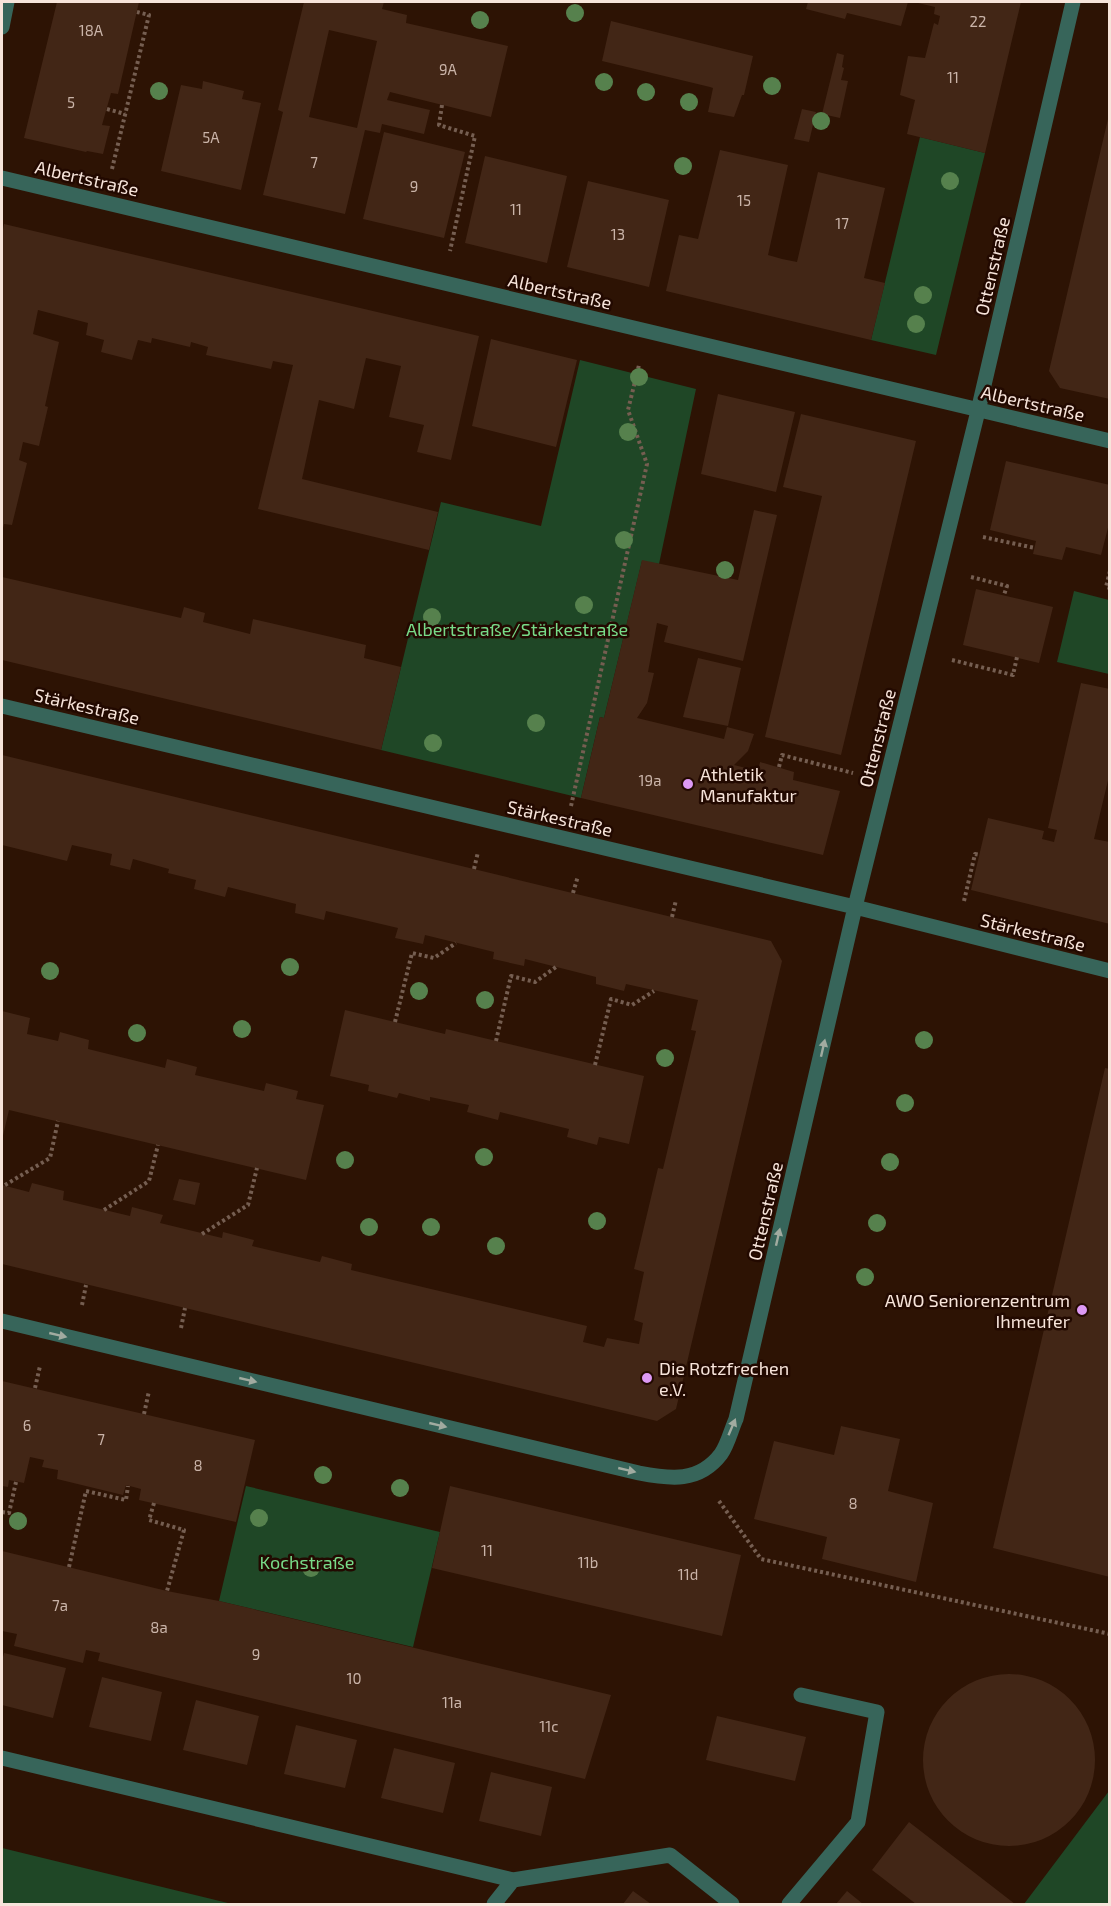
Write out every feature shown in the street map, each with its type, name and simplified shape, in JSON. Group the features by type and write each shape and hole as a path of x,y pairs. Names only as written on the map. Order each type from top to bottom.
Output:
{"street":[{"path":"2,27 7,2"},
{"name":"Ottenstraße","path":"699,1473 721,1453 736,1419 855,907 978,411 1072,2"},
{"name":"Albertstraße","path":"2,178 1110,441"},
{"name":"Stärkestraße","path":"2,706 855,907 1110,971"},
{"path":"2,1321 639,1473 669,1478 699,1473"},
{"path":"789,1905 858,1822 877,1712 801,1695"},
{"path":"2,1758 513,1880 670,1855 732,1905"},
{"path":"494,1905 513,1880"}],"path":[{"path":"115,158 149,15 137,12"},
{"path":"442,105 439,125 475,136 453,240"},
{"path":"107,109 125,114"},
{"path":"564,839 647,464 628,410 647,332"},
{"path":"988,538 1035,548"},
{"path":"1110,571 1106,587 1110,588"},
{"path":"978,579 1007,586 1004,595"},
{"path":"959,662 1013,675 1017,657"},
{"path":"779,767 782,755 845,770"},
{"path":"967,888 975,854 980,855"},
{"path":"395,1022 412,952 434,958 456,943"},
{"path":"496,1041 512,976 535,982 556,967"},
{"path":"595,1065 611,999 632,1005 654,991"},
{"path":"5,1185 50,1158 58,1122"},
{"path":"104,1210 149,1181 158,1145"},
{"path":"202,1234 248,1204 257,1168"},
{"path":"699,1473 761,1559 1110,1634"},
{"path":"2,1512 9,1513 16,1482"},
{"path":"69,1567 86,1491 126,1500 128,1486"},
{"path":"154,1503 149,1520 184,1530 167,1591"}],"green space":[{"path":"920,137 985,153 936,355 871,340"},
{"name":"Albertstraße/Stärkestraße","path":"580,360 696,389 659,564 642,561 604,718 600,717 581,798 381,750 441,502 541,526"},
{"path":"1074,591 1109,600 1109,674 1057,662"},
{"name":"Kochstraße","path":"246,1486 440,1532 413,1647 219,1601"},
{"path":"1109,1791 1109,1904 1024,1904"},
{"path":"2,1848 232,1904 2,1904"}],"building":[{"path":"57,2 139,2 118,94 111,93 102,125 110,126 103,154 24,138"},
{"path":"304,2 384,2 382,9 407,15 406,23 508,46 491,117 390,92 387,100 430,110 424,134 382,124 380,133 365,130 345,214 263,195 283,112 278,110","holes":["329,30 377,41 357,128 309,117"]},
{"path":"808,2 908,2 901,26 847,13 845,19 806,9"},
{"path":"918,2 1021,2 985,153 907,134 915,100 900,95 908,56 925,58 934,23 938,25 940,16 934,14 935,7"},
{"path":"611,21 753,56 744,95 742,95 734,117 708,112 713,88 602,61"},
{"path":"837,53 844,55 841,80 848,81 840,118 822,114"},
{"path":"203,81 244,91 242,99 261,103 241,190 161,171 181,85 202,89"},
{"path":"802,109 816,112 809,142 794,139"},
{"path":"1108,119 1110,119 1110,399 1060,388 1049,371"},
{"path":"384,132 465,152 444,238 363,219"},
{"path":"720,150 788,165 768,255 782,259 797,262 818,172 885,188 864,278 885,283 871,340 666,291 679,235 698,239"},
{"path":"485,156 567,176 547,263 465,243"},
{"path":"588,181 669,200 649,287 567,267"},
{"path":"4,224 479,336 451,460 417,452 424,425 389,417 401,366 366,358 354,409 319,400 302,479 438,512 429,550 258,509 293,365 273,361 271,369 206,355 208,347 191,342 190,347 152,338 151,343 138,340 132,360 101,352 104,340 86,335 88,323 38,310 33,334 59,342 39,446 23,442 19,460 27,463 12,525 4,524 2,532 2,234"},
{"path":"491,339 577,360 556,447 472,426"},
{"path":"718,394 795,412 776,492 701,474"},
{"path":"801,414 916,441 841,755 765,737 822,496 783,487"},
{"path":"1006,461 1110,485 1110,520 1101,555 1066,547 1062,560 1033,554 1036,541 990,530"},
{"path":"754,510 777,515 743,661 664,642 668,626 657,623 648,672 654,673 647,703 637,718 724,739 727,727 754,734 748,751 734,765 758,771 760,762 794,772 793,780 840,791 823,855 581,798 600,717 604,718 642,560 738,580"},
{"path":"2,577 181,618 184,607 205,613 203,622 250,634 253,619 366,645 364,658 401,667 381,750 2,660"},
{"path":"976,589 1053,607 1039,663 963,645"},
{"path":"698,658 741,668 728,726 683,717"},
{"path":"1081,683 1110,689 1110,772 1094,839 1110,842 1110,924 971,890 988,818 1044,831 1042,839 1054,842 1057,830 1048,828"},
{"path":"2,755 771,941 782,961 676,1409 657,1421 2,1264 2,1185 29,1192 32,1183 64,1191 63,1200 130,1216 132,1207 163,1215 160,1223 222,1238 223,1232 254,1240 252,1246 320,1262 322,1256 352,1264 351,1270 587,1326 583,1342 604,1347 607,1338 639,1344 643,1323 634,1320 644,1272 634,1269 658,1168 663,1169 696,1031 691,1030 698,1000 626,984 624,991 596,984 596,977 525,959 524,966 493,959 494,952 425,935 423,944 395,938 398,928 326,911 324,920 295,913 296,904 228,887 225,897 194,889 196,880 168,873 169,869 133,859 130,870 110,865 112,854 72,845 67,861 2,845"},
{"path":"345,1010 445,1034 446,1029 644,1076 629,1144 599,1137 597,1145 567,1137 569,1129 500,1112 498,1120 467,1112 469,1105 430,1097 430,1101 399,1093 397,1098 368,1091 369,1085 330,1076"},
{"path":"2,1011 30,1018 27,1034 58,1041 60,1032 89,1040 88,1049 165,1068 167,1059 197,1067 195,1075 264,1091 266,1083 298,1091 296,1099 324,1105 306,1180 9,1110 2,1140"},
{"path":"1105,1068 1110,1069 1110,1577 993,1548"},
{"path":"179,1179 200,1183 195,1205 173,1200"},
{"path":"2,1381 255,1440 236,1522 139,1500 141,1489 126,1485 123,1495 57,1479 58,1470 42,1467 44,1460 30,1457 24,1483 9,1480 8,1487 2,1486"},
{"path":"841,1426 900,1439 888,1491 933,1503 916,1582 822,1559 827,1537 754,1519 774,1441 834,1455"},
{"path":"450,1486 741,1555 722,1636 432,1568"},
{"path":"2,1551 611,1695 585,1779 98,1661 100,1653 86,1650 83,1663 14,1646 17,1634 2,1631"},
{"path":"4,1653 66,1668 53,1718 2,1705"},
{"path":"1009,1674 1042,1681 1070,1699 1088,1727 1095,1760 1088,1793 1070,1821 1042,1839 1009,1846 976,1839 948,1821 930,1793 923,1760 930,1727 948,1699 976,1681"},
{"path":"102,1677 162,1692 151,1741 89,1727"},
{"path":"196,1700 259,1716 247,1765 183,1750"},
{"path":"717,1716 806,1737 795,1781 706,1760"},
{"path":"296,1725 357,1740 345,1788 284,1774"},
{"path":"394,1748 455,1763 443,1813 381,1798"},
{"path":"491,1772 552,1787 541,1836 479,1821"},
{"path":"909,1822 1015,1904 916,1904 872,1870"},
{"path":"633,1891 651,1904 623,1904"},
{"path":"847,1891 863,1904 836,1904"}],"place":[{"name":"Athletik Manufaktur","path":"688,784"},
{"name":"AWO Seniorenzentrum Ihmeufer","path":"1082,1310"},
{"name":"Die Rotzfrechen e.V.","path":"647,1378"}]}
